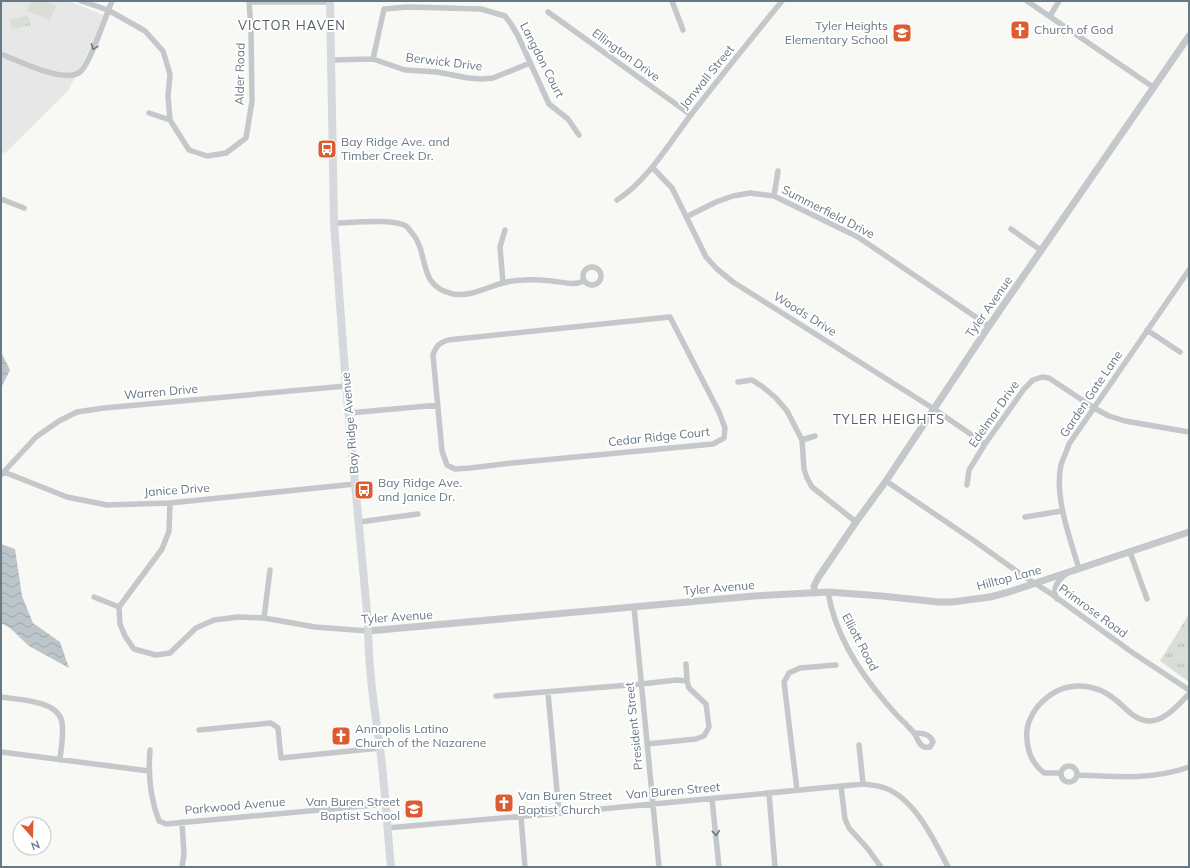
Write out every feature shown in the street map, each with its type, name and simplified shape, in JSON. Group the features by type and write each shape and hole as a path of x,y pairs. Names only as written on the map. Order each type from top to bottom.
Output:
{"main road":[{"name":"Bay Ridge Avenue","path":"330,2 334,223 346,386 390,867"}],"street":[{"path":"81,1 108,10 145,31 163,50 170,74 168,96 170,120 149,113"},
{"path":"1,54 55,75 71,75 81,72 90,58 112,1"},
{"path":"672,1 683,30"},
{"name":"Janwall Street","path":"617,200 627,194 652,167 691,115 782,1"},
{"path":"1027,1 1153,87"},
{"path":"1050,16 1060,1"},
{"path":"249,2 330,2"},
{"name":"Alder Road","path":"170,120 189,150 206,156 226,154 246,138 252,101 249,2"},
{"name":"Langdon Court","path":"373,59 384,9 408,7 481,9 505,16 512,24 549,104 568,119 579,135"},
{"name":"Ellington Drive","path":"548,12 691,115"},
{"name":"Tyler Avenue","path":"815,593 814,586 818,578 886,480 989,326 1189,36"},
{"name":"Berwick Drive","path":"331,60 373,59 405,70 437,72 481,79 493,78 530,63"},
{"name":"Woods Drive","path":"652,167 672,188 706,257 717,270 934,409 985,444"},
{"path":"774,196 778,171"},
{"name":"Summerfield Drive","path":"686,217 716,202 733,196 750,193 774,196 858,237 989,326"},
{"path":"1,199 24,208"},
{"path":"334,223 391,222 406,226 415,236 421,249 425,268 429,277 436,286 453,294 465,295 502,283 525,280 572,284 584,281"},
{"path":"1011,229 1042,251"},
{"path":"502,283 500,247 505,230"},
{"name":"Garden Gate Lane","path":"1079,569 1062,511 1060,484 1061,465 1069,444 1189,270"},
{"name":"Cedar Ridge Court","path":"670,317 719,412 725,428 724,438 713,444 455,469 447,465 442,451 438,405 433,355 439,343 448,340 670,317"},
{"path":"1147,330 1180,352"},
{"name":"Edelmar Drive","path":"967,485 969,470 985,444 1024,389 1033,380 1042,377 1049,378 1094,408 1109,416 1124,421 1189,432"},
{"path":"738,382 752,380 764,387 787,411 802,440 804,469 812,487 856,522"},
{"name":"Warren Drive","path":"3,474 36,437 59,421 77,412 104,408 346,386"},
{"path":"349,413 438,405"},
{"path":"802,440 815,436"},
{"name":"Janice Drive","path":"3,474 67,497 107,505 170,503 355,484"},
{"name":"Primrose Road","path":"886,480 1133,653 1189,690"},
{"path":"94,597 119,608 162,549 169,532 170,503"},
{"path":"1025,517 1062,511"},
{"path":"359,522 418,514"},
{"name":"Hilltop Lane","path":"828,592 938,602 990,597 1034,584 1189,532"},
{"path":"1130,552 1147,599"},
{"path":"264,618 270,570"},
{"path":"1057,599 1054,593 1056,583 1066,573"},
{"name":"Tyler Avenue","path":"119,608 120,624 125,636 134,649 156,655 170,653 196,628 214,620 238,617 264,618 315,627 368,631 754,596 828,592"},
{"name":"Elliott Road","path":"828,592 834,620 862,673 888,705 915,733"},
{"name":"President Street","path":"634,607 659,867"},
{"path":"647,744 696,739 704,736 709,727 706,704 689,688 686,681 686,664"},
{"path":"797,790 784,682 790,673 800,668 836,665"},
{"path":"496,696 548,693 677,680 686,681"},
{"path":"1061,773 1044,773 1033,763 1028,750 1026,736 1026,729 1036,709 1045,698 1052,693 1075,685 1098,688 1108,693 1130,713 1140,719 1151,721 1163,717 1176,708 1189,694"},
{"path":"548,693 559,813"},
{"path":"1,697 50,706 57,711 61,716 62,723 60,760"},
{"path":"199,730 271,723 278,728 281,758 380,748"},
{"path":"859,745 863,784"},
{"path":"1,752 148,771 150,750"},
{"path":"1066,766 1071,766 1076,768 1077,775 1075,780 1070,782 1064,780 1061,773 1066,766"},
{"path":"1077,775 1133,777 1170,773 1189,767"},
{"name":"Parkwood Avenue","path":"148,771 154,809 159,821 166,824 385,804"},
{"name":"Van Buren Street","path":"387,828 521,817 863,784 884,787 898,794 913,809 931,834 948,867"},
{"path":"841,787 845,819 849,828 881,867"},
{"path":"769,793 775,867"},
{"path":"712,799 719,867"},
{"path":"521,817 525,867"},
{"path":"182,822 184,854 182,867"}],"shaded area":[{"path":"1,1 68,1 106,16 68,91 5,153 1,152"}],"green space":[{"path":"31,1 44,1 56,6 50,20 27,11"},
{"path":"28,15 31,25 12,29 10,20"},
{"path":"1189,614 1189,682 1160,661"}],"water":[{"path":"1,352 10,370 1,388"},
{"path":"1,544 15,549 22,596 33,623 60,642 69,668 29,646 10,628 1,623"}],"place":[{"name":"Church of God","path":"1020,30"},
{"name":"Tyler Heights Elementary School","path":"902,33"},
{"name":"Bay Ridge Ave. and Timber Creek Dr.","path":"327,149"},
{"name":"Bay Ridge Ave. and Janice Dr.","path":"364,490"},
{"name":"Annapolis Latino Church of the Nazarene","path":"341,736"},
{"name":"Van Buren Street Baptist Church","path":"504,803"},
{"name":"Van Buren Street Baptist School","path":"414,809"}],"district":[{"name":"VICTOR HAVEN","path":"292,25"},
{"name":"TYLER HEIGHTS","path":"889,419"}]}
